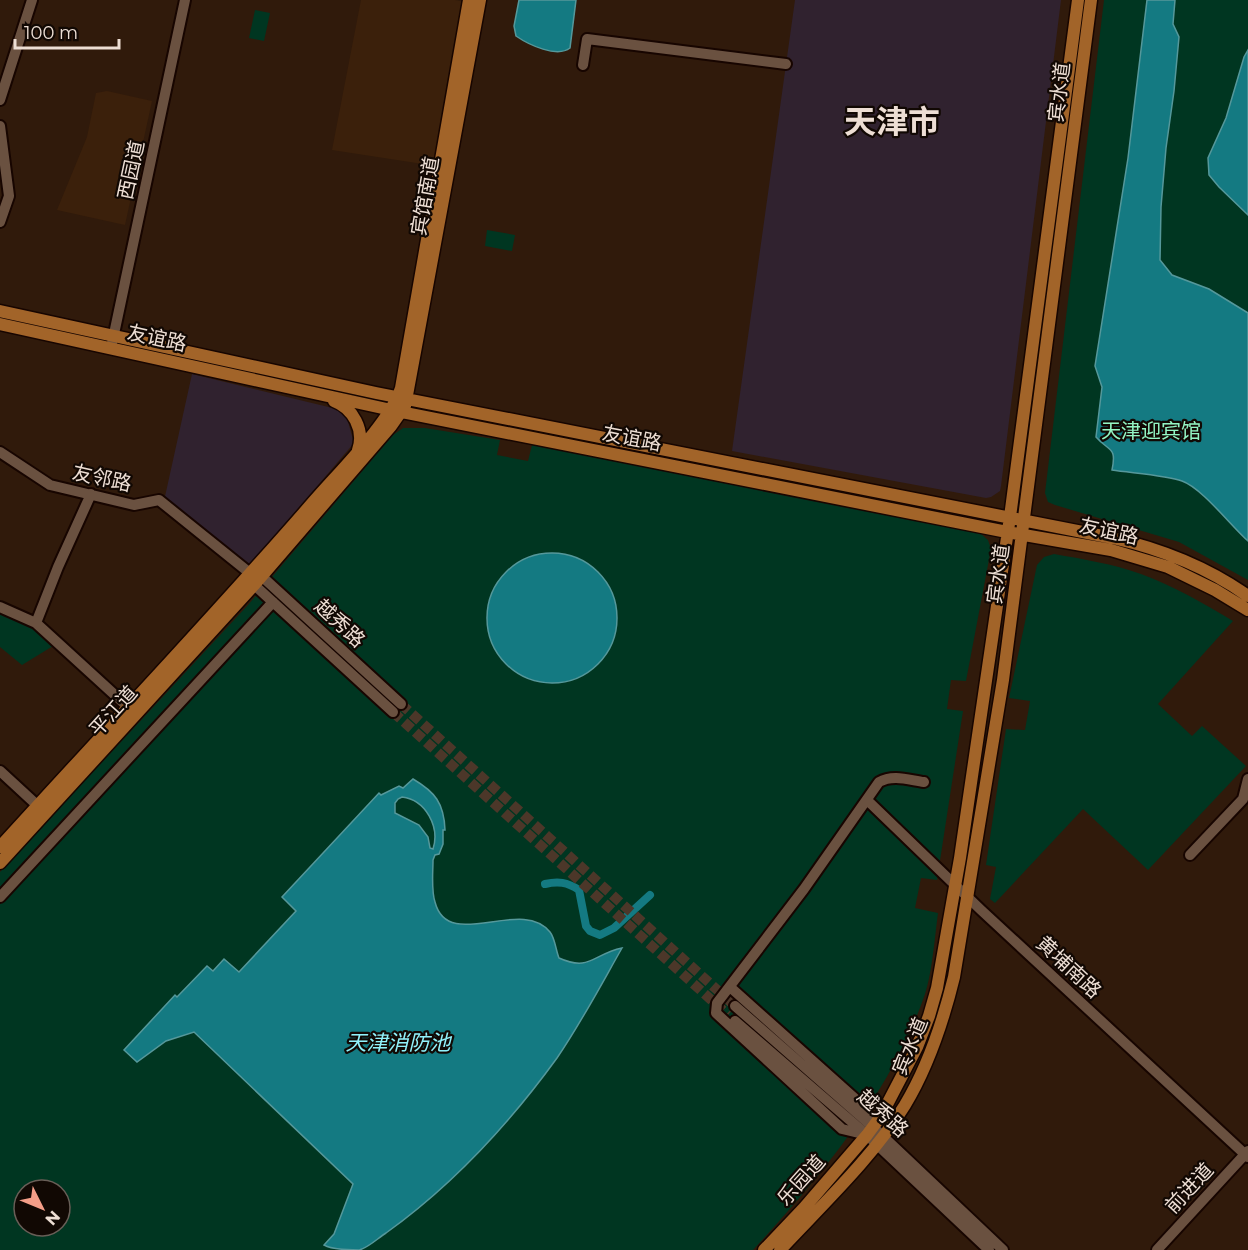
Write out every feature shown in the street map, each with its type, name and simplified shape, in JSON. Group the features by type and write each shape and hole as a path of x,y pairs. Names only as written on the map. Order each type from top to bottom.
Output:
{"main road":[{"name":"宾馆南道","path":"403,398 469,0"},
{"name":"宾馆南道","path":"403,398 480,0"},
{"name":"宾水道","path":"875,1136 929,1016 937,988 956,881 1010,517 1078,0"},
{"name":"宾水道","path":"875,1136 904,1105 917,1083 941,1024 954,977 1003,680 1091,0"},
{"name":"友谊路","path":"0,310 309,392 1007,532 1111,550 1154,561 1215,590 1248,610"},
{"name":"友谊路","path":"0,324 110,341 1103,535 1158,549 1208,572 1248,596"},
{"path":"309,392 337,402 351,412 360,434 357,451"},
{"path":"254,577 397,411 403,398"},
{"path":"254,577 357,451 397,411"},
{"name":"平江道","path":"0,847 128,707 254,577"},
{"name":"平江道","path":"0,863 254,577"},
{"name":"乐园道","path":"764,1250 875,1136"},
{"name":"乐园道","path":"780,1250 875,1136"}],"street":[{"path":"0,100 32,0"},
{"name":"西园道","path":"110,341 179,0"},
{"name":"西园道","path":"110,341 185,0"},
{"path":"583,65 587,39 786,64"},
{"path":"0,126 9,196 0,222"},
{"name":"友邻路","path":"0,452 50,485 134,505 159,500 254,577"},
{"path":"36,623 91,494"},
{"name":"越秀路","path":"254,577 397,708 273,602 254,577"},
{"path":"0,897 273,602"},
{"path":"0,607 36,623 128,707"},
{"path":"0,771 38,806"},
{"path":"875,1136 842,1129 716,1013 717,1003 804,889 879,782 889,778 924,784"},
{"path":"1190,855 1243,799 1248,779"},
{"name":"黄埔南路","path":"869,799 1247,1154"},
{"path":"730,987 861,1104 875,1136"},
{"name":"越秀路","path":"732,1011 1003,1250"},
{"name":"越秀路","path":"875,1136 989,1250"},
{"name":"前进道","path":"1157,1250 1247,1154"},
{"name":"前进道","path":"1165,1250 1247,1154"}],"shaded area":[{"path":"361,0 455,0 465,2 436,166 332,150"},
{"path":"795,0 1061,0 1001,486 1000,491 991,497 986,498 732,451"},
{"path":"107,91 152,101 125,225 57,210 87,137 96,93"},
{"path":"192,374 345,411 354,443 248,567 164,501"}],"green space":[{"name":"天津迎宾馆","path":"1104,0 1248,0 1248,580 1179,542 1055,505 1048,502 1045,493"},
{"path":"255,10 270,13 264,41 249,38"},
{"path":"487,230 515,235 512,251 485,246"},
{"path":"403,428 425,428 500,440 497,455 528,461 532,445 605,456 980,533 988,540 991,549 966,681 951,680 947,709 963,711 937,880 921,878 915,908 938,913 925,994 894,1065 852,1131 829,1162 753,1250 0,1250 0,872 248,605 393,435"},
{"path":"1054,554 1141,574 1177,589 1233,621 1158,704 1192,736 1202,726 1246,766 1148,870 1083,809 995,903 990,899 996,867 986,865 1006,729 1025,730 1030,701 1009,698 1037,565 1044,557"},
{"path":"0,614 34,628 53,646 22,665 0,647"}],"water":[{"path":"519,0 576,0 570,48 558,52 551,51 516,36 514,26"},
{"path":"1147,0 1175,0 1173,24 1179,37 1166,148 1161,207 1160,260 1172,275 1209,289 1248,313 1248,541 1190,485 1167,477 1112,470 1113,453 1096,437 1102,387 1095,366 1128,158"},
{"path":"1248,50 1248,215 1209,175 1208,158 1226,118"},
{"path":"552,553 577,558 598,572 612,593 617,618 612,643 598,664 577,678 552,683 527,678 506,664 492,643 487,618 492,593 506,572 527,558"},
{"name":"天津消防池","path":"413,779 433,794 443,812 445,830 443,830 443,844 439,854 435,855 433,860 433,892 442,916 454,923 469,924 522,919 537,922 552,935 559,958 569,962 585,963 622,948 583,1018 557,1058 479,1152 434,1195 369,1245 359,1250 336,1249 324,1245 334,1234 353,1184 194,1032 166,1041 137,1062 124,1050 175,995 177,997 207,966 213,971 224,959 239,972 296,911 282,897 379,793 381,795 399,786 403,788","holes":["402,797 411,799 424,809 433,824 435,841 433,849 430,848 428,837 419,825 395,813 395,803 398,799"]}],"waterway":[{"path":"545,884 562,883 579,890 586,926 590,931 600,935 614,928 650,895"}],"tunnel":[{"path":"401,704 735,1006"},
{"path":"393,712 728,1015"}],"district":[{"name":"天津市","path":"892,122"}]}
